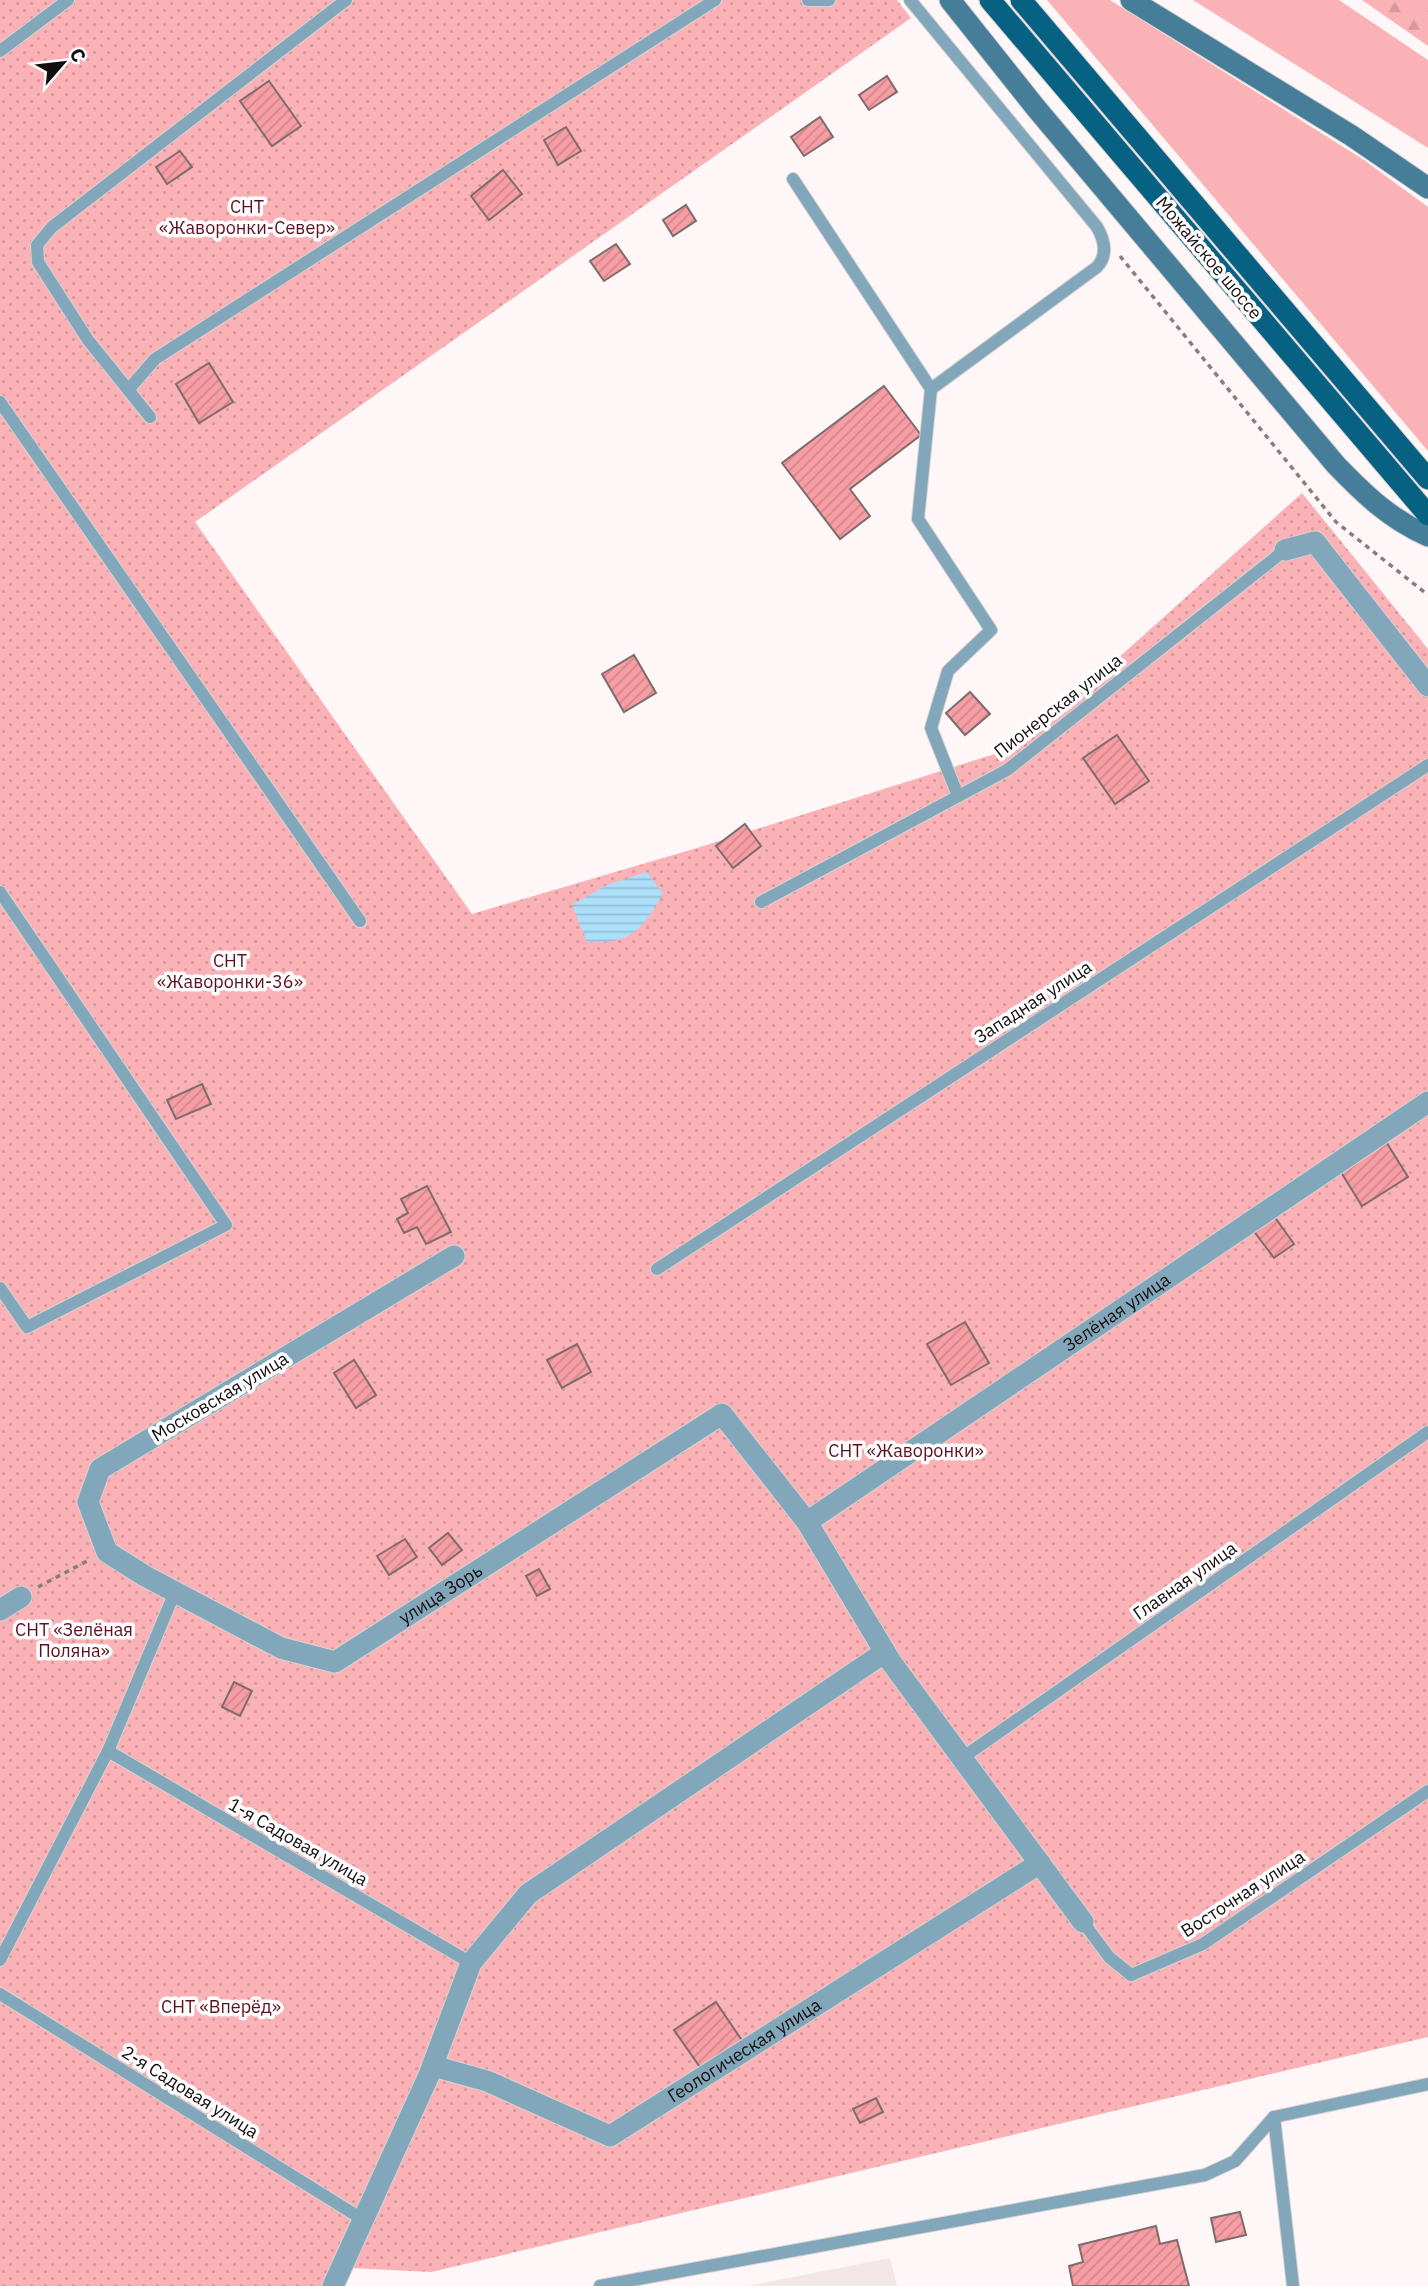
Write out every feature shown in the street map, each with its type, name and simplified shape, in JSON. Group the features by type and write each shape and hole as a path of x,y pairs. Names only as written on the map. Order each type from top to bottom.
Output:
{"main road":[{"path":"950,0 1036,108 1369,500 1400,523 1428,536"},
{"name":"Можайское шоссе","path":"990,0 1428,515"},
{"name":"Можайское шоссе","path":"1021,0 1428,479"},
{"path":"1131,0 1352,136 1428,188"}],"street":[{"path":"1285,551 1315,542 1428,685"},
{"name":"Зелёная улица","path":"807,1522 1428,1102"},
{"name":"Московская улица","path":"107,1552 88,1502 100,1469 454,1256"},
{"name":"улица Зорь","path":"107,1552 145,1576 281,1648 335,1662 722,1414 807,1522"},
{"path":"807,1522 885,1652 1083,1922"},
{"path":"0,1610 21,1597"},
{"path":"333,2286 433,2066 471,1963 528,1894 885,1652"},
{"name":"Геологическая улица","path":"433,2066 487,2081 610,2136 1040,1863"}],"lane":[{"path":"0,51 68,0"},
{"path":"150,417 88,340 38,262 37,244 52,227 346,0"},
{"path":"129,389 155,359 715,0"},
{"path":"808,0 829,0"},
{"path":"910,0 1097,228 1105,245 1102,261 1097,267 931,389"},
{"path":"793,179 931,389 918,519 991,629 948,671 931,728 958,796"},
{"path":"0,402 360,921"},
{"name":"Пионерская улица","path":"761,902 1007,770 1285,551"},
{"name":"Западная улица","path":"657,1269 1428,765"},
{"path":"0,892 226,1225 27,1326 0,1289"},
{"name":"Главная улица","path":"962,1758 1428,1433"},
{"path":"0,1960 108,1751 175,1592"},
{"name":"1-я Садовая улица","path":"108,1751 471,1963"},
{"name":"Восточная улица","path":"1083,1922 1109,1957 1131,1975 1203,1944 1428,1791"},
{"name":"2-я Садовая улица","path":"0,1994 362,2220"},
{"path":"600,2286 1205,2175 1236,2161 1274,2117 1428,2084"},
{"path":"1274,2117 1293,2286"}],"path":[{"path":"1105,245 1117,253 1336,522 1428,596"},
{"path":"21,1597 107,1552"}],"shaded area":[{"path":"890,2258 897,2286 748,2286"}],"green space":[{"name":"СНТ «Жаворонки»","path":"0,0 897,0 911,18 195,522 472,914 697,848 1020,746 1302,493 1428,649 1428,2037 431,2272 351,2268 343,2286 0,2286"},
{"path":"1047,0 1110,0 1364,160 1428,207 1428,451"},
{"path":"1193,0 1339,0 1428,60 1428,148"},
{"path":"1362,0 1428,0 1428,46"}],"water":[{"path":"647,872 663,894 641,926 615,940 587,942 572,905 607,885"}],"building":[{"path":"887,76 897,92 869,110 859,95"},
{"path":"269,81 301,126 272,146 240,101"},
{"path":"820,117 833,137 804,156 791,137"},
{"path":"566,127 581,151 558,165 544,140"},
{"path":"180,151 192,167 167,184 156,167"},
{"path":"503,170 522,194 489,220 471,196"},
{"path":"686,205 696,221 673,236 663,220"},
{"path":"616,244 630,264 604,281 590,261"},
{"path":"209,363 233,402 199,423 176,384"},
{"path":"884,386 921,435 850,489 870,516 840,539 782,463"},
{"path":"634,655 656,693 624,712 602,674"},
{"path":"970,692 990,714 965,735 946,713"},
{"path":"1117,735 1149,781 1115,804 1083,758"},
{"path":"745,824 761,846 733,868 716,846"},
{"path":"202,1084 211,1104 176,1119 167,1100"},
{"path":"1385,1140 1408,1177 1362,1206 1339,1169"},
{"path":"427,1186 451,1232 426,1244 417,1227 404,1233 397,1219 408,1213 401,1199"},
{"path":"1274,1216 1294,1244 1274,1258 1253,1230"},
{"path":"965,1322 989,1363 951,1385 927,1344"},
{"path":"577,1344 591,1372 562,1388 547,1360"},
{"path":"354,1360 376,1395 356,1408 334,1373"},
{"path":"448,1533 462,1550 442,1565 429,1548"},
{"path":"405,1539 417,1557 389,1575 377,1556"},
{"path":"539,1569 550,1589 537,1596 526,1576"},
{"path":"234,1682 252,1691 240,1716 222,1707"},
{"path":"716,2002 743,2042 702,2070 674,2030"},
{"path":"876,2098 883,2112 860,2123 853,2109"},
{"path":"1240,2212 1246,2235 1216,2242 1211,2218"},
{"path":"1156,2226 1160,2244 1177,2240 1189,2286 1073,2286 1069,2266 1083,2262 1079,2245"}],"park label":[{"name":"СНТ «Жаворонки-Север»","path":"247,217"},
{"name":"СНТ «Жаворонки-36»","path":"230,971"},
{"name":"СНТ «Зелёная Поляна»","path":"74,1640"},
{"name":"СНТ «Вперёд»","path":"221,2007"}]}
